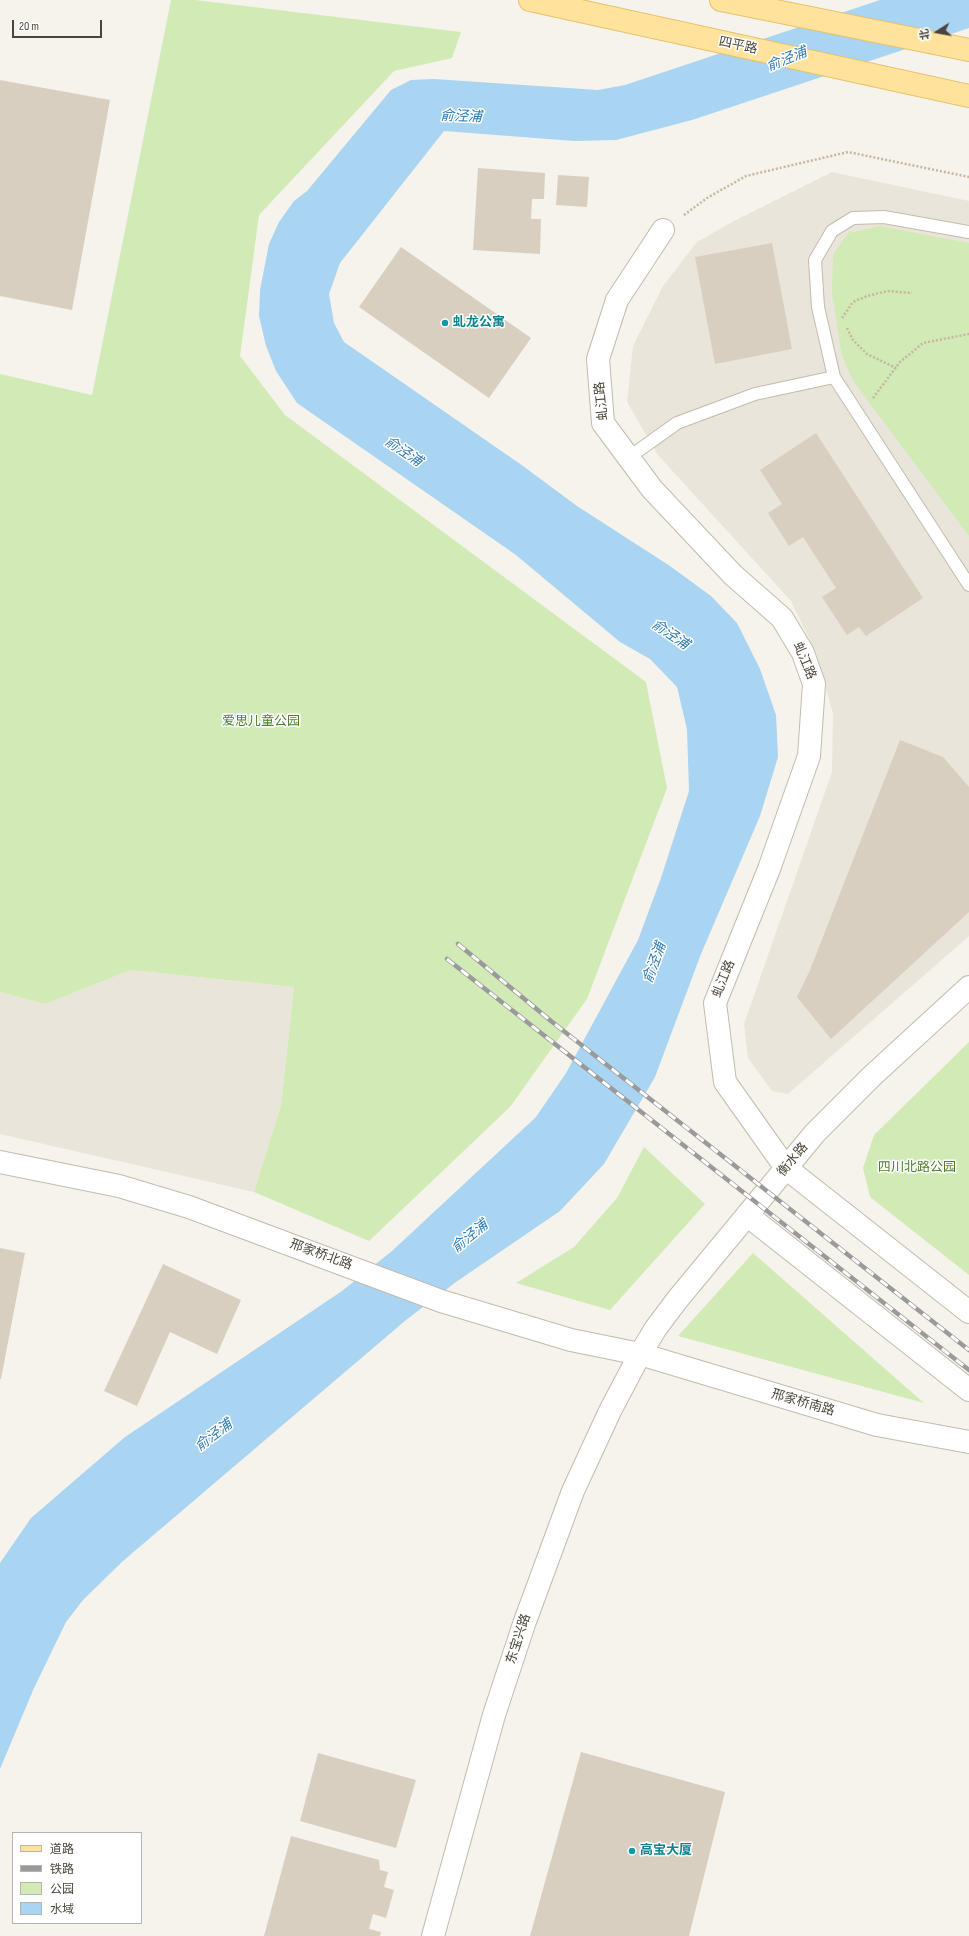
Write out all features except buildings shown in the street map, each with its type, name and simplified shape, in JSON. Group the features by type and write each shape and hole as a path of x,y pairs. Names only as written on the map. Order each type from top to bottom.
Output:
{"main road":[{"name":"四平路","path":"530,0 969,96"},
{"path":"721,0 969,50"}],"street":[{"name":"虬江路","path":"663,230 617,300 598,359 603,423 652,489 733,575 782,618 803,653 814,684 809,756 769,870 714,1003 725,1082 786,1168 969,1312"},
{"name":"衡水路","path":"640,1354 677,1300 815,1133 969,987"},
{"name":"邢家桥北路","path":"0,1162 119,1186 189,1207 357,1268 441,1301 571,1340 640,1354"},
{"path":"747,1216 969,1390"},
{"name":"邢家桥南路","path":"640,1354 877,1425 969,1442"},
{"name":"东宝兴路","path":"432,1936 492,1722 524,1624 573,1491 606,1417 640,1354"}],"lane":[{"path":"969,232 884,217 852,218 832,230 815,260 818,307 834,376 969,585"},
{"path":"628,458 677,424 755,394 834,376"}],"path":[{"path":"663,230 707,198 746,176 848,152 969,177"},
{"path":"821,321 842,318 853,302 867,296 888,291 912,293"},
{"path":"842,318 852,340 867,354 896,368"},
{"path":"862,420 876,394 896,368 923,343 969,334"}],"shaded area":[{"path":"832,172 969,201 969,936 788,1094 772,1091 748,1058 744,1024 832,772 833,714 817,655 791,601 657,454 627,402 633,346 663,286 697,242 734,221"},
{"path":"131,970 294,987 281,1105 254,1192 0,1134 0,992 45,1004"}],"green space":[{"name":"爱思儿童公园","path":"171,0 195,0 461,32 452,58 394,71 259,215 240,356 285,415 646,682 667,788 587,999 510,1107 369,1241 254,1192 281,1105 294,987 131,970 45,1004 0,992 0,374 92,395"},
{"path":"880,226 969,243 969,536 854,382 842,356 832,293 833,255 848,233"},
{"name":"四川北路公园","path":"969,1042 969,1275 870,1197 863,1168 874,1135"},
{"path":"644,1147 705,1204 610,1310 516,1283 574,1247 617,1198"},
{"path":"753,1253 924,1403 678,1336"}],"water":[{"name":"俞泾浦","path":"880,0 969,0 969,28 692,120 616,140 574,141 444,131 340,263 329,294 334,323 344,342 523,466 577,506 670,566 711,596 737,623 760,669 776,715 778,757 760,816 701,954 655,1077 604,1164 560,1211 456,1282 406,1320 123,1561 83,1600 66,1622 34,1688 0,1769 0,1563 31,1518 125,1437 342,1291 392,1251 536,1117 566,1073 638,940 661,878 689,791 687,729 677,687 650,659 620,642 516,555 297,403 276,371 266,346 259,316 260,290 269,244 279,222 294,201 307,191 391,90 411,80 434,79 598,90 625,85"}],"railway":[{"path":"458,944 551,1021 969,1350"},
{"path":"447,959 969,1370"}],"place":[{"name":"虬龙公寓","path":"445,323"},
{"name":"高宝大厦","path":"632,1851"}]}
